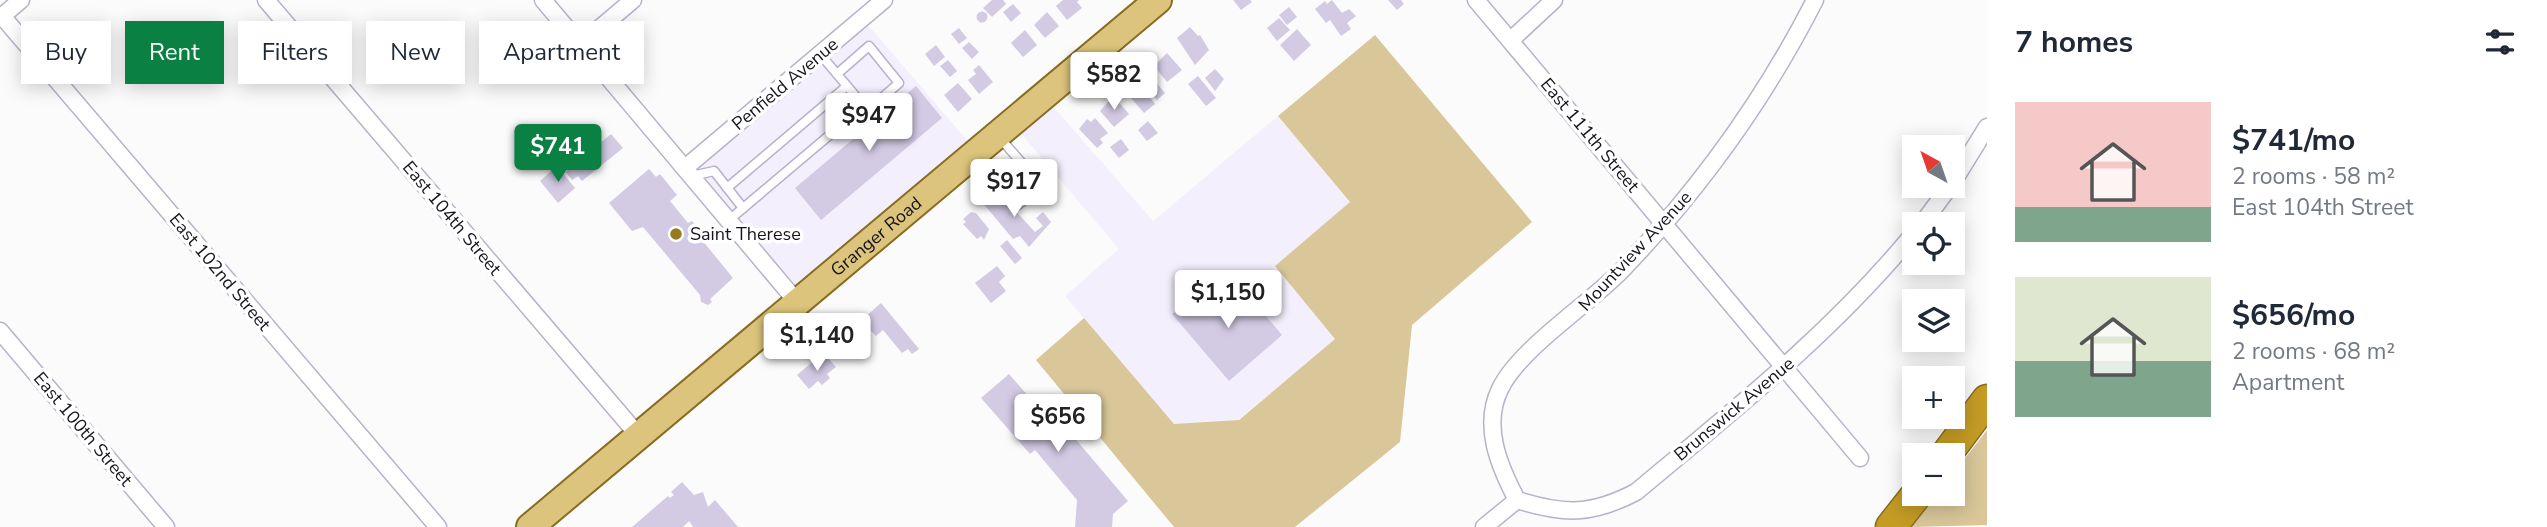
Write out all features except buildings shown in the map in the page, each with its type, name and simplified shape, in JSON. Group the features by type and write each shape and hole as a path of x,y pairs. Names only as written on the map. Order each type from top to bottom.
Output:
{"highway":[{"path":"1955,443 1987,400"},
{"path":"1891,527 1908,506"}],"main road":[{"name":"Granger Road","path":"533,526 1158,0"}],"street":[{"path":"1,17 21,0"},
{"name":"East 104th Street","path":"266,0 638,435"},
{"path":"543,0 561,21"},
{"path":"608,21 633,0"},
{"name":"Penfield Avenue","path":"689,172 884,0"},
{"name":"East 111th Street","path":"1476,0 1860,458"},
{"path":"1511,40 1554,0"},
{"name":"Mountview Avenue","path":"1517,500 1496,450 1491,419 1500,389 1517,365 1589,303 1664,225 1704,177 1754,106 1815,0"},
{"name":"East 102nd Street","path":"1,17 438,527"},
{"path":"615,84 797,302"},
{"path":"1965,163 1987,127"},
{"name":"Brunswick Avenue","path":"1517,500 1548,509 1579,512 1610,506 1636,492 1784,368 1843,313 1902,247"},
{"name":"East 100th Street","path":"0,331 166,527"},
{"path":"1484,527 1517,500"}],"lane":[{"path":"729,220 864,106 875,104 899,83 869,46 837,74"},
{"path":"820,54 864,106"},
{"path":"727,188 847,86"},
{"path":"973,155 1018,205 1042,186 997,135"},
{"path":"689,172 714,171 743,208"}],"shaded area":[{"path":"862,18 977,152 797,302 685,168"},
{"path":"1375,35 1532,222 1412,325 1400,442 1295,527 1174,527 1036,360 1084,318 1174,424 1239,420 1335,339 1275,266 1350,202 1278,116"},
{"path":"1044,96 1153,221 1278,116 1350,202 1336,339 1238,420 1174,425 1065,296 1119,249 1012,123"},
{"path":"1987,430 1987,525 1912,527 1929,506 1965,506 1965,458"}],"place":[{"name":"Saint Therese","path":"676,234"}]}
